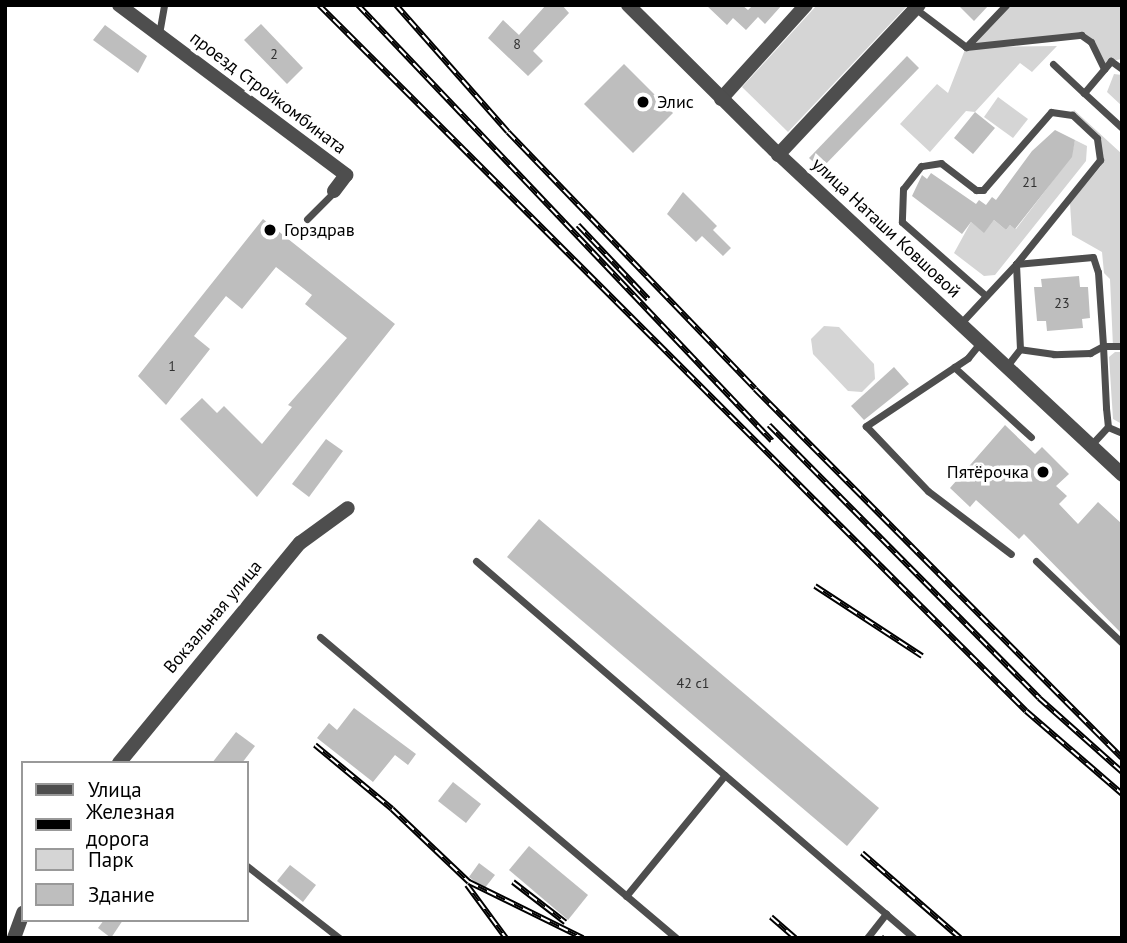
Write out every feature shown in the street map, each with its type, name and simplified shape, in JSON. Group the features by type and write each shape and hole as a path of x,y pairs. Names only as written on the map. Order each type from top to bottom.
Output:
{"street":[{"name":"проезд Стройкомбината","path":"119,5 346,175 334,191"},
{"name":"улица Наташи Ковшовой","path":"628,5 778,155 1122,475"},
{"path":"721,99 806,5"},
{"path":"778,155 918,7"},
{"name":"Вокзальная улица","path":"121,761 300,543 348,508"},
{"path":"14,938 21,919"}],"lane":[{"path":"159,34 164,5"},
{"path":"966,47 1006,5"},
{"path":"918,7 966,47 1081,35 1091,42 1104,69"},
{"path":"1084,93 1111,61 1122,69"},
{"path":"1053,64 1122,128"},
{"path":"960,324 1016,264 1100,160 1097,138 1072,115 1051,112 983,190 941,163 921,166 903,189 902,222 985,295"},
{"path":"307,219 334,191"},
{"path":"1016,264 1093,257 1103,346 1108,427 1090,446"},
{"path":"1006,367 1020,349 1016,264"},
{"path":"980,343 954,367 866,426 929,491 1011,554"},
{"path":"1020,349 1078,353 1103,346 1122,346"},
{"path":"954,367 1031,438"},
{"path":"1108,427 1122,433"},
{"path":"476,561 914,938"},
{"path":"1036,561 1122,643"},
{"path":"320,637 676,938"},
{"path":"626,896 725,775"},
{"path":"248,867 339,938"},
{"path":"867,938 886,914"}],"green space":[{"path":"817,5 908,5 788,132 742,87"},
{"path":"1006,5 1122,5 1122,59 1111,61 1104,69 1091,42 1081,35 977,47 1057,46 1032,72 1020,63 975,112 966,111 930,152 900,124 937,84 948,93 966,47"},
{"path":"1114,74 1122,75 1122,106 1107,92"},
{"path":"998,97 1028,119 1013,138 984,117"},
{"path":"1074,110 1122,154 1122,346 1113,347 1110,279 1104,273 1102,252 1072,235 1070,203 1101,166 1097,139 1072,115"},
{"path":"1075,140 1087,146 1086,161 995,275 984,276 954,253 971,222 984,232 994,220 1006,230 1010,225 1016,229 1071,157"},
{"path":"824,326 839,327 874,364 875,379 862,392 848,391 813,354 811,339"},
{"path":"1115,352 1122,352 1122,424 1113,419 1109,357"}],"building":[{"path":"546,5 562,5 569,13 533,51 543,61 528,76 488,38 503,20 519,35"},
{"path":"706,5 742,5 748,10 753,5 782,5 765,24 758,17 746,30 733,18 727,25"},
{"path":"958,5 989,5 974,21"},
{"path":"261,24 303,68 287,84 244,40"},
{"path":"105,25 147,56 138,73 93,40"},
{"path":"907,56 919,68 821,169 809,158"},
{"path":"624,64 673,113 633,153 584,104"},
{"path":"975,112 995,128 973,154 954,138"},
{"path":"1055,130 1075,140 1072,157 1015,229 1010,225 1006,230 994,220 984,233 971,222 962,234 912,196 922,175 927,179 931,173 976,204 979,200 986,205 992,197 996,200 1032,151"},
{"path":"683,192 717,226 713,230 731,248 723,256 702,236 696,242 667,214"},
{"path":"263,219 395,324 257,497 180,419 202,398 217,413 224,406 262,444 292,407 288,405 347,338 305,304 312,295 276,267 242,309 226,296 194,336 210,349 166,405 138,376"},
{"path":"1079,276 1080,287 1088,287 1090,318 1082,319 1083,328 1047,331 1046,321 1037,321 1034,287 1042,287 1041,279"},
{"path":"894,367 909,384 864,420 851,406"},
{"path":"1005,425 1035,454 1042,447 1069,474 1056,486 1067,496 1059,504 1078,524 1098,502 1122,524 1122,634 1024,534 1019,539 976,500 970,507 950,488"},
{"path":"326,439 343,451 309,497 292,484"},
{"path":"539,519 879,808 847,846 507,557"},
{"path":"354,708 416,754 408,765 395,755 373,782 317,738 329,723 337,730"},
{"path":"236,732 255,746 244,761 214,761"},
{"path":"453,782 481,804 466,823 438,801"},
{"path":"529,846 588,895 568,920 509,870"},
{"path":"479,863 495,875 484,889 469,877"},
{"path":"290,865 316,885 303,902 277,881"},
{"path":"102,922 122,922 111,938 98,928"}],"railway":[{"path":"319,5 1026,711 1122,794"},
{"path":"358,5 772,441"},
{"path":"396,5 508,132 755,389 1122,758"},
{"path":"578,225 648,299"},
{"path":"769,425 1039,698 1122,772"},
{"path":"815,586 922,656"},
{"path":"315,745 392,809 469,882 583,938"},
{"path":"862,853 960,938"},
{"path":"513,882 565,922"},
{"path":"467,885 506,938"},
{"path":"771,917 795,938"}],"place":[{"name":"Элис","path":"643,102"},
{"name":"Горздрав","path":"270,230"},
{"name":"Пятёрочка","path":"1043,472"}]}
